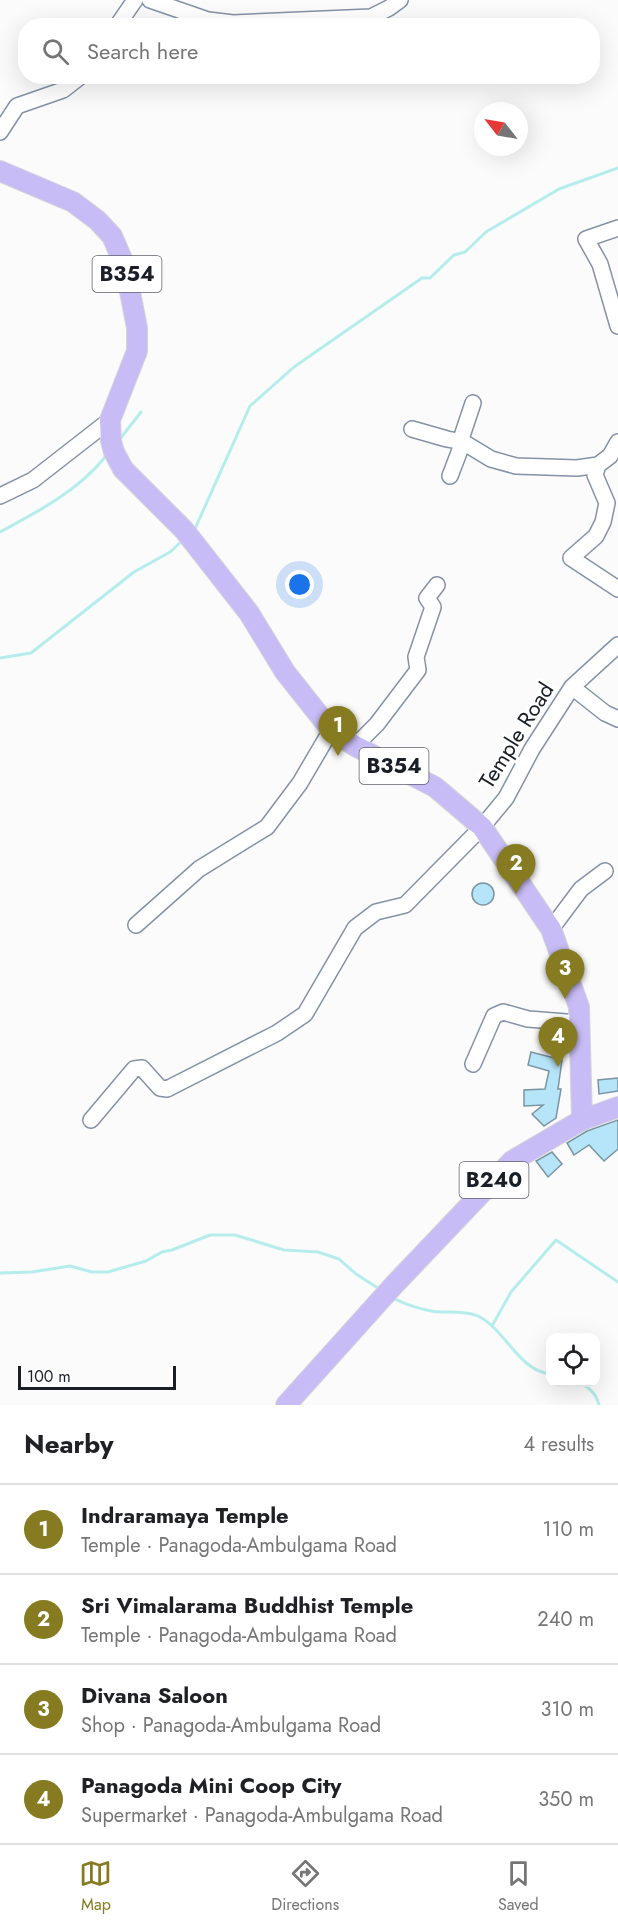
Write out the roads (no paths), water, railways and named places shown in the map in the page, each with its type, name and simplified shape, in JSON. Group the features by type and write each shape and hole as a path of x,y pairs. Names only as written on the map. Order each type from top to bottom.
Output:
{"main road":[{"name":"B354","path":"0,171 73,202 97,219 112,236 125,266 137,328 137,351 110,420 112,446 123,470 184,530 249,613 285,672 331,730 355,746 435,787 482,827 551,929 579,1007 582,1120"},
{"name":"B240","path":"286,1405 378,1303 512,1161 582,1120 618,1107"}],"street":[{"path":"123,18 135,0"},
{"path":"150,0 202,18"},
{"path":"348,18 371,17 400,0"},
{"path":"0,132 16,106 63,90 71,84"},
{"path":"618,228 586,239 600,264 618,326"},
{"path":"450,476 463,442 462,436 472,403"},
{"path":"0,496 33,480 110,420"},
{"path":"412,429 463,442 491,459 516,466 577,468 598,465 610,456 618,442"},
{"path":"598,465 595,475 607,503 603,522 596,536 571,558 618,589"},
{"path":"355,746 377,724 418,670 416,657 433,607 427,598 437,585"},
{"name":"Temple Road","path":"92,1120 134,1069 142,1068 160,1088 167,1089 277,1034 305,1014 355,928 376,912 405,905 482,827 506,798 532,749 572,687 618,645"},
{"path":"572,687 605,713 618,719"},
{"path":"136,925 199,869 267,827 300,783 331,730"},
{"path":"551,929 581,889 605,871"},
{"path":"473,1065 494,1016 502,1012 528,1019 579,1023"}],"waterway":[{"path":"194,531 250,406 294,367 422,278 430,278 454,255 465,252 486,232 559,189 618,168"},
{"path":"120,439 141,412"},
{"path":"0,532 70,490 106,456"},
{"path":"0,658 31,653 134,572 170,552 182,541"},
{"path":"0,1273 32,1272 70,1266 92,1272 108,1272 146,1261 162,1252 210,1235 235,1235 284,1250 318,1252 339,1259 356,1274 381,1290"},
{"path":"492,1326 511,1292 556,1240 618,1282"},
{"path":"392,1297 430,1311 474,1314 497,1330 529,1365 546,1373"},
{"path":"586,1387 596,1397 599,1405"}],"place":[{"name":"Indraramaya Temple","path":"338,756"},
{"name":"Sri Vimalarama Buddhist Temple","path":"516,894"},
{"name":"Divana Saloon","path":"565,999"},
{"name":"Panagoda Mini Coop City","path":"558,1067"}]}
